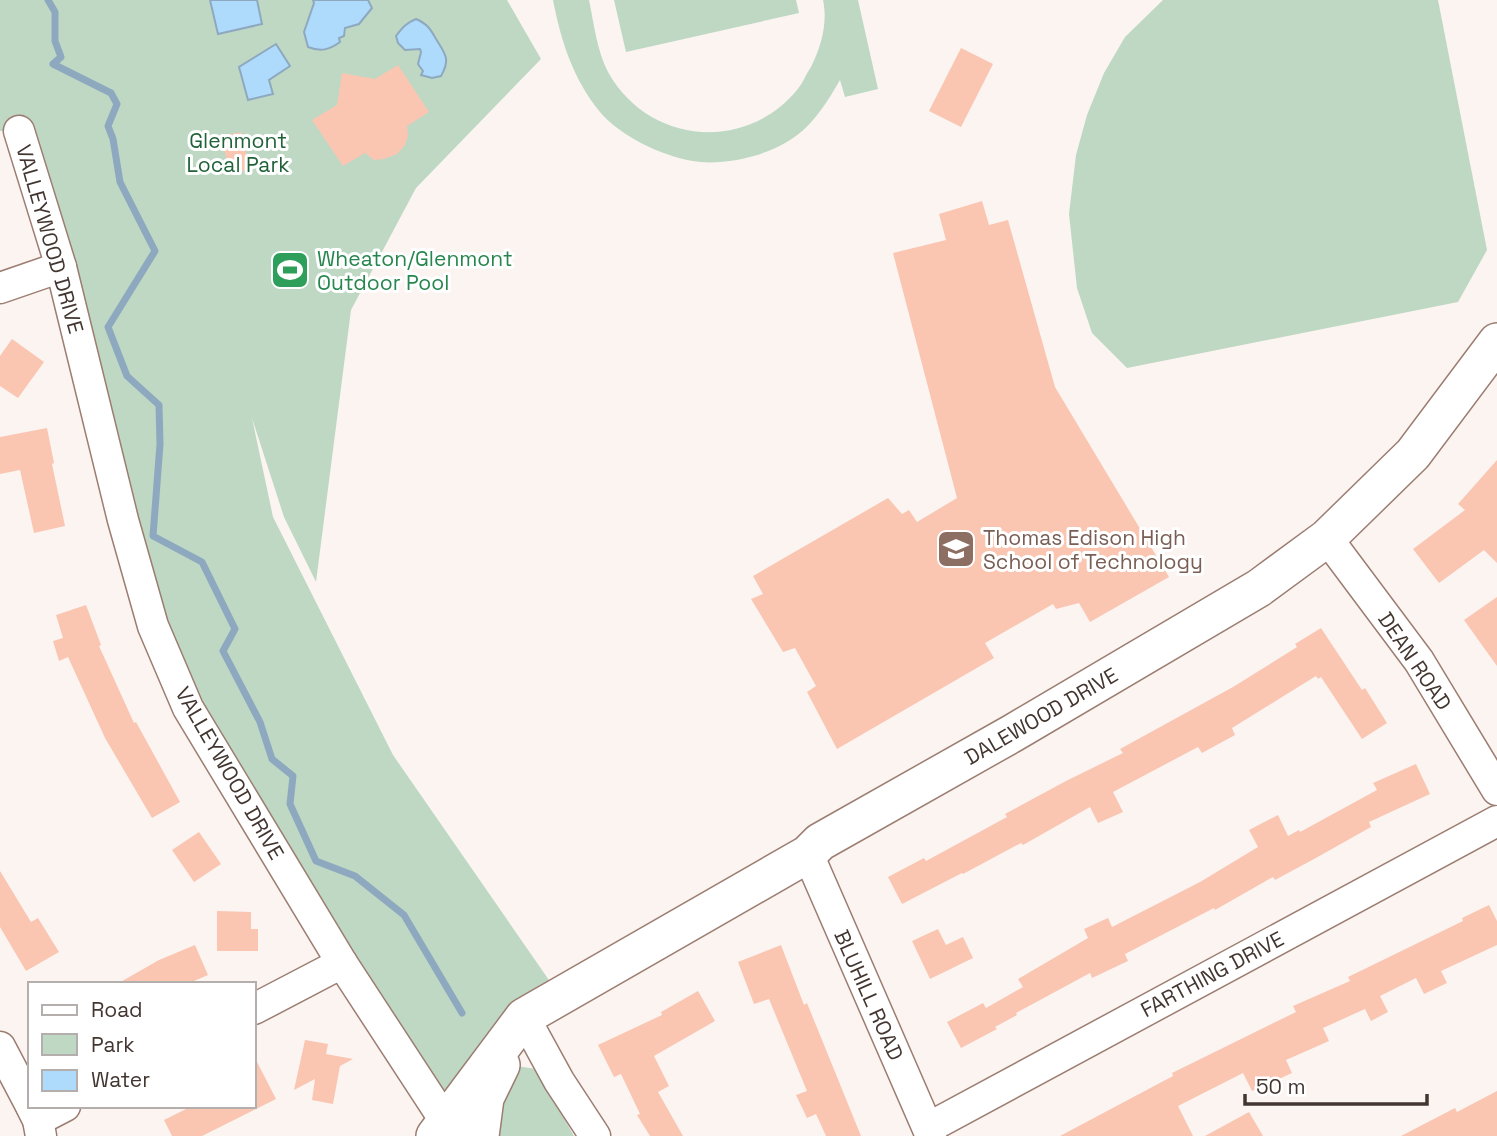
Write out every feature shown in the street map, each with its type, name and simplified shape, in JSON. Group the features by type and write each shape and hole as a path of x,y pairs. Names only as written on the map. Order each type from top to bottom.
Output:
{"street":[{"name":"VALLEYWOOD DRIVE","path":"19,131 61,267 123,520 153,626 188,708 445,1131"},
{"path":"0,288 61,267"},
{"name":"DALEWOOD DRIVE","path":"445,1131 524,1017 808,854 820,842 1013,733 1259,588 1327,538 1413,454 1497,342"},
{"name":"DEAN ROAD","path":"1327,538 1419,661 1497,790"},
{"name":"FARTHING DRIVE","path":"929,1132 1497,821"},
{"name":"BLUHILL ROAD","path":"808,854 929,1132"},
{"path":"256,1008 342,964"},
{"path":"480,1136 485,1098 524,1017"},
{"path":"524,1017 559,1081 595,1136"},
{"path":"0,1047 28,1103"},
{"path":"35,1117 60,1108"}],"green space":[{"name":"Glenmont Local Park","path":"0,0 507,0 541,59 416,188 351,310 316,582 284,517 252,418 273,517 393,755 560,996 455,1136 188,708 19,131 0,131"},
{"path":"553,0 589,0 598,46 608,72 625,96 647,114 672,126 698,132 725,131 751,124 776,110 799,87 815,59 824,26 823,0 858,0 878,89 845,97 840,80 803,131 765,152 715,162 681,158 655,150 630,137 600,112 582,86 569,59"},
{"path":"614,0 796,0 799,13 626,52"},
{"path":"1163,0 1438,0 1487,250 1458,302 1127,368 1092,333 1077,288 1069,214 1076,155 1087,115 1104,73 1125,37"},
{"path":"517,1066 536,1069 574,1136 495,1136 504,1099"}],"water":[{"path":"210,0 257,0 262,24 218,34"},
{"path":"313,0 368,0 372,8 359,24 345,28 344,36 339,38 340,42 321,50 308,47 304,32"},
{"path":"416,19 430,29 444,53 446,65 441,76 432,78 421,75 423,71 418,64 420,49 405,50 398,43 396,36 404,26"},
{"path":"276,44 290,66 269,80 273,94 248,100 239,67"}],"building":[{"path":"961,48 993,64 961,127 929,111"},
{"path":"398,65 429,112 407,126 405,145 397,154 374,160 365,153 343,166 312,120 337,105 342,73 375,79"},
{"path":"241,132 250,169 230,174 221,136"},
{"name":"Thomas Edison High School of Technology","path":"982,201 989,225 1008,220 1055,387 1169,577 1090,622 1079,603 1056,609 1053,604 985,643 994,658 837,749 807,692 816,686 795,648 783,652 751,599 763,594 753,576 888,498 902,514 909,510 917,522 957,498 893,253 946,240 939,214"},
{"path":"12,339 44,362 18,398 0,386 0,356"},
{"path":"47,428 65,526 34,533 20,470 0,474 0,437"},
{"path":"1497,460 1497,563 1484,550 1439,583 1413,549 1465,510 1458,504"},
{"path":"1497,597 1497,666 1464,620"},
{"path":"86,605 101,645 99,646 134,723 136,722 180,802 152,818 105,738 68,657 59,661 53,641 63,638 56,615"},
{"path":"1321,628 1387,723 1362,739 1321,677 1318,679 1316,676 1232,728 1235,735 1202,753 1198,747 1113,792 1123,812 1098,823 1090,807 1023,845 1021,843 902,904 888,877 924,858 926,861 1007,817 1005,814 1123,753 1120,749 1233,687 1297,647 1295,644"},
{"path":"1416,764 1430,794 1369,822 1371,827 1275,880 1273,877 1215,910 1214,908 1125,954 1128,961 1092,978 1090,973 1016,1013 1017,1015 995,1027 997,1029 961,1048 947,1022 983,1003 986,1008 1023,987 1018,979 1088,938 1084,929 1108,918 1112,927 1200,882 1258,847 1249,830 1278,815 1288,836 1299,830 1300,832 1377,790 1373,783"},
{"path":"199,832 221,864 194,882 172,850"},
{"path":"0,871 31,922 38,918 59,952 26,971 0,927"},
{"path":"1489,905 1497,921 1497,945 1441,971 1447,983 1424,994 1416,978 1380,996 1388,1012 1371,1021 1365,1009 1323,1028 1329,1041 1286,1060 1292,1073 1252,1091 1243,1073 1178,1106 1193,1136 1060,1136 1173,1076 1172,1073 1296,1012 1293,1006 1350,981 1348,977 1463,921 1462,918"},
{"path":"217,911 251,912 251,929 258,929 258,951 217,951"},
{"path":"938,929 946,945 963,937 973,958 930,979 912,941"},
{"path":"195,945 208,975 192,982 120,982 159,960"},
{"path":"781,945 861,1136 826,1136 816,1114 807,1118 796,1095 807,1091 769,999 754,1004 738,962"},
{"path":"698,991 715,1021 654,1056 669,1086 658,1092 683,1136 650,1136 637,1115 640,1114 621,1074 614,1077 598,1045 662,1015 661,1012"},
{"path":"305,1040 328,1044 326,1054 353,1059 340,1066 333,1104 312,1100 315,1079 294,1090"},
{"path":"256,1060 276,1099 202,1136 172,1136 164,1120 188,1108 256,1108"},
{"path":"1497,1091 1497,1136 1401,1136 1455,1108 1457,1112"},
{"path":"1249,1112 1263,1136 1205,1136"}],"waterway":[{"path":"48,0 55,12 55,41 61,57 53,64 111,93 117,104 108,126 113,139 120,182 155,251 108,327 127,376 159,405 160,444 153,536 202,562 235,629 223,651 260,722 272,759 293,776 290,804 316,861 355,876 404,915 462,1013"}],"place":[{"name":"Wheaton/Glenmont Outdoor Pool","path":"290,270"},
{"name":"Thomas Edison High School of Technology","path":"956,549"}]}
